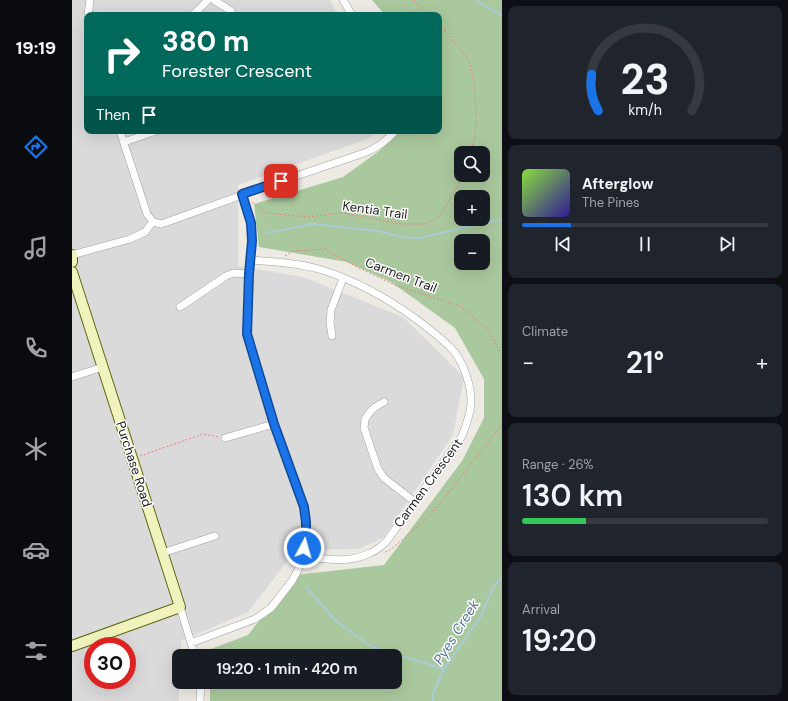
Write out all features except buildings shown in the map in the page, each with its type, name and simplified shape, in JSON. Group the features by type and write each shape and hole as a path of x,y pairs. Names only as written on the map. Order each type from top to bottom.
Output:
{"main road":[{"path":"72,255 72,262"},
{"name":"Purchase Road","path":"72,272 180,607"},
{"path":"72,646 180,607"}],"street":[{"path":"88,12 90,0"},
{"path":"196,12 208,0"},
{"path":"214,0 231,11"},
{"path":"343,0 350,12"},
{"path":"121,134 147,214 153,222 161,224 242,194 379,147 392,134"},
{"path":"124,142 147,134"},
{"path":"191,643 255,619 271,608 292,581 298,570 306,539 304,507 274,424 247,334 251,223 242,194"},
{"path":"72,255 130,239 144,232 153,222"},
{"name":"Carmen Crescent","path":"250,260 277,262 321,270 360,284 381,295 398,306 452,349 461,363 468,380 471,403 468,420 462,436 386,542 370,553 353,559 337,560 302,556"},
{"path":"180,307 226,276 234,273 249,274"},
{"path":"332,336 330,323 331,310 343,278"},
{"path":"72,377 103,367"},
{"path":"384,402 370,412 365,419 364,428 381,474 391,484 415,502"},
{"path":"225,438 274,424"},
{"path":"162,553 215,536"},
{"name":"Purchase Road","path":"180,607 193,649"},
{"path":"200,701 201,689"}],"path":[{"path":"414,0 427,12"},
{"path":"442,28 469,60 475,87 475,137 472,146"},
{"name":"Kentia Trail","path":"242,194 266,213 308,217 341,212 402,224 424,224 435,220 444,211 458,182"},
{"name":"Carmen Trail","path":"277,262 293,251 325,249 359,268 395,285 460,306 489,330 502,355"},
{"path":"370,553 389,551 431,515 501,426 502,422"},
{"path":"132,458 202,434 225,438"}],"shaded area":[{"path":"72,0 330,0 336,12 84,12 84,134 373,134 370,138 238,185 238,266 303,277 403,317 464,377 453,435 383,538 358,549 296,550 248,612 181,641 181,649 172,649 172,689 179,689 179,701 72,701"}],"green space":[{"path":"372,0 502,0 502,701 210,701 210,689 402,689 402,649 211,649 248,635 295,575 384,565 462,461 484,418 484,379 455,328 391,282 347,262 259,247 254,204 343,177 379,151 397,134 442,134 442,12 382,12"}],"waterway":[{"name":"Pyes Creek","path":"476,0 502,16"},
{"path":"267,233 313,224 378,231 402,237 419,238 502,220"},
{"name":"Pyes Creek","path":"433,701 433,693 444,669 481,616 493,588 502,577"},
{"path":"306,587 336,621 372,647 444,669"}],"route":[{"path":"281,181 242,194 251,223 252,241 249,274 247,334 274,424 304,507 306,539 304,548"}]}
